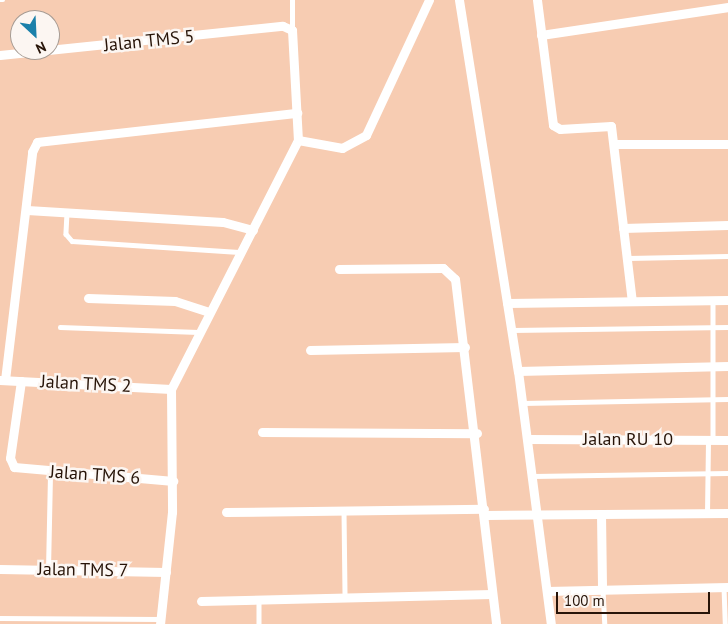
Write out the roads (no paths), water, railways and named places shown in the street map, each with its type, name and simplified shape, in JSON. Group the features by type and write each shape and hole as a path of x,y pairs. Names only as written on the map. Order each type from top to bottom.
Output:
{"street":[{"path":"298,140 342,148 366,135 429,0"},
{"path":"458,0 523,403 533,476 534,515 551,624"},
{"path":"537,0 552,125 560,129 607,125 614,144 632,301"},
{"path":"541,34 728,7"},
{"name":"Jalan TMS 5","path":"0,55 283,26 292,32"},
{"path":"160,622 173,481 171,389 208,312 253,230 298,140 292,32"},
{"path":"3,380 32,152 37,142 296,113"},
{"path":"614,144 728,144"},
{"path":"26,210 224,222 253,230"},
{"path":"623,228 728,225"},
{"path":"340,269 449,271 455,279 476,433 496,624"},
{"path":"88,298 175,301 208,312"},
{"path":"507,303 728,300"},
{"path":"310,350 465,348"},
{"path":"518,371 728,366"},
{"name":"Jalan TMS 2","path":"3,380 171,389"},
{"name":"Jalan TMS 6","path":"21,381 10,458 18,468 50,473 173,481"},
{"path":"262,432 476,433"},
{"name":"Jalan RU 10","path":"528,439 728,440"},
{"path":"226,512 344,510 485,512 502,515 728,513"},
{"path":"601,514 602,586"},
{"name":"Jalan TMS 7","path":"0,569 166,572"},
{"path":"546,591 602,586 726,587"},
{"path":"201,601 492,594"}],"lane":[{"path":"292,0 292,32"},
{"path":"67,213 66,234 72,241 240,252"},
{"path":"628,258 728,256"},
{"path":"707,513 713,400 713,300"},
{"path":"60,327 198,332"},
{"path":"512,330 728,327"},
{"path":"523,403 728,399"},
{"path":"48,570 50,473"},
{"path":"533,476 728,473"},
{"path":"344,510 345,597"},
{"path":"602,586 605,624"},
{"path":"725,624 726,587"},
{"path":"259,599 259,624"},
{"path":"0,618 160,622"}]}
